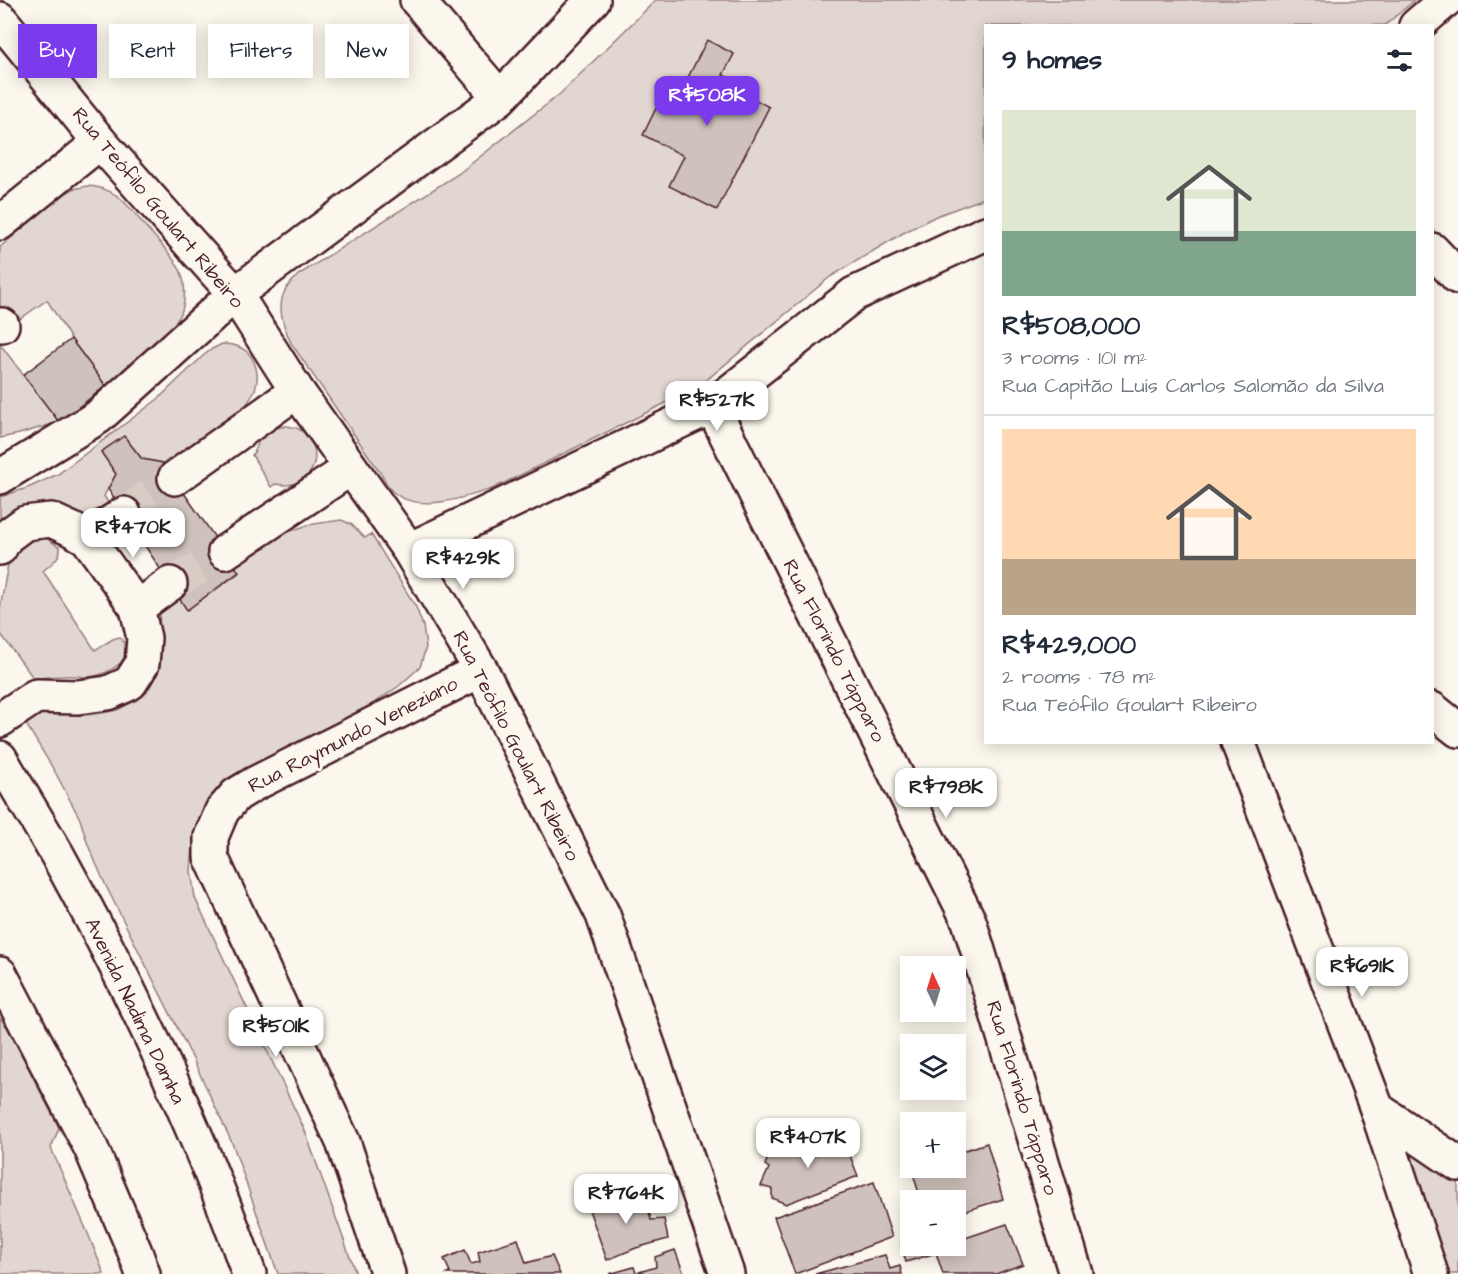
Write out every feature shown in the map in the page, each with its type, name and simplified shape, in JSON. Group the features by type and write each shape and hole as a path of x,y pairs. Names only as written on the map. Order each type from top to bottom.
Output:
{"street":[{"path":"417,0 500,98"},
{"path":"2,475 98,417 235,294 500,98 593,0"},
{"path":"1418,24 1446,0"},
{"name":"Rua Teófilo Goulart Ribeiro","path":"0,19 100,142 235,294 297,391 409,550 481,670 603,915 727,1274"},
{"path":"0,223 100,142"},
{"path":"409,550 711,406 854,294 984,236"},
{"path":"1434,252 1458,277"},
{"path":"175,478 297,391"},
{"name":"Rua Florindo Tápparo","path":"711,406 969,921 1076,1274"},
{"path":"225,552 351,468"},
{"path":"87,538 124,513"},
{"path":"0,548 6,537 25,523 51,520 71,528 87,538 137,608 144,638 142,664 130,683 108,693 78,697 36,696 0,720"},
{"path":"137,608 170,584"},
{"name":"Rua Raymundo Veneziano","path":"388,1274 343,1142 211,857 211,837 222,811 236,795 481,670"},
{"path":"1434,711 1458,730"},
{"path":"1239,744 1377,1108 1431,1274"},
{"name":"Avenida Nadima Damha","path":"0,758 57,855 145,1027 188,1119 234,1230 249,1274"},
{"path":"0,974 91,1148 143,1274"},
{"path":"1377,1108 1458,1164"}],"shaded area":[{"path":"656,0 1415,0 1386,24 984,24 984,198 936,216 830,277 698,387 492,489 440,502 414,502 402,498 389,488 291,343 281,311 282,297 298,275 458,174 560,94"},
{"path":"88,186 107,190 127,205 173,258 182,275 184,287 182,310 174,324 146,353 106,386 71,339 47,300 0,333 0,247 61,196 73,189"},
{"path":"0,344 59,422 0,438"},
{"path":"222,344 247,352 257,372 257,384 253,395 228,423 169,470 163,463 142,459 124,437 101,452 116,474 104,496 113,510 102,517 72,514 58,507 29,505 16,510 0,522 0,497 58,474 158,399 203,356"},
{"path":"286,426 298,429 307,435 314,449 314,464 306,477 299,482 290,485 275,484 271,487 252,455 264,434"},
{"path":"341,520 351,524 365,538 371,534 416,607 423,626 426,647 420,667 399,686 368,707 226,779 205,804 194,835 191,871 195,898 305,1131 356,1274 278,1274 233,1145 192,1057 106,886 88,845 80,819 26,724 28,716 34,710 86,715 117,710 133,702 146,693 155,678 160,664 160,613 165,600 175,591 187,610 239,573 231,560 285,533 308,525"},
{"path":"44,537 60,547 60,551 57,558 43,571 95,650 119,637 125,644 124,658 116,667 104,673 87,677 34,679 0,633 0,608 8,564 25,541"},
{"path":"0,1018 8,1028 59,1128 51,1148 104,1274 0,1274"},
{"path":"1397,1135 1458,1176 1458,1274 1444,1274"}],"building":[{"path":"707,40 734,54 723,75 744,85 741,92 769,107 717,210 669,186 684,156 643,135 666,88 679,95"},
{"path":"71,339 106,386 59,422 23,375"},
{"path":"124,436 142,459 163,463 239,572 187,610 108,489 116,474 101,452"},
{"path":"842,1135 858,1176 786,1204 772,1198 772,1189 761,1186 769,1168 765,1165 772,1148 781,1144 786,1151"},
{"path":"987,1143 1003,1199 966,1211 966,1190 918,1190 914,1178 966,1178 966,1150"},
{"path":"874,1182 892,1237 795,1274 774,1217"},
{"path":"644,1191 651,1220 664,1219 668,1239 636,1248 607,1260 588,1207"},
{"path":"1007,1224 1023,1264 996,1274 943,1274 937,1256 966,1256 966,1238"},
{"path":"518,1239 526,1263 552,1256 560,1274 447,1274 450,1272 444,1259 465,1250 471,1264 480,1262 478,1252"},
{"path":"675,1250 684,1274 609,1274 634,1267 636,1273 656,1267 655,1257"},
{"path":"885,1255 890,1269 900,1266 902,1274 815,1274"},
{"path":"904,1256 926,1256 906,1262"}],"tunnel":[{"path":"124,514 175,478"},
{"path":"170,584 225,552"}]}
